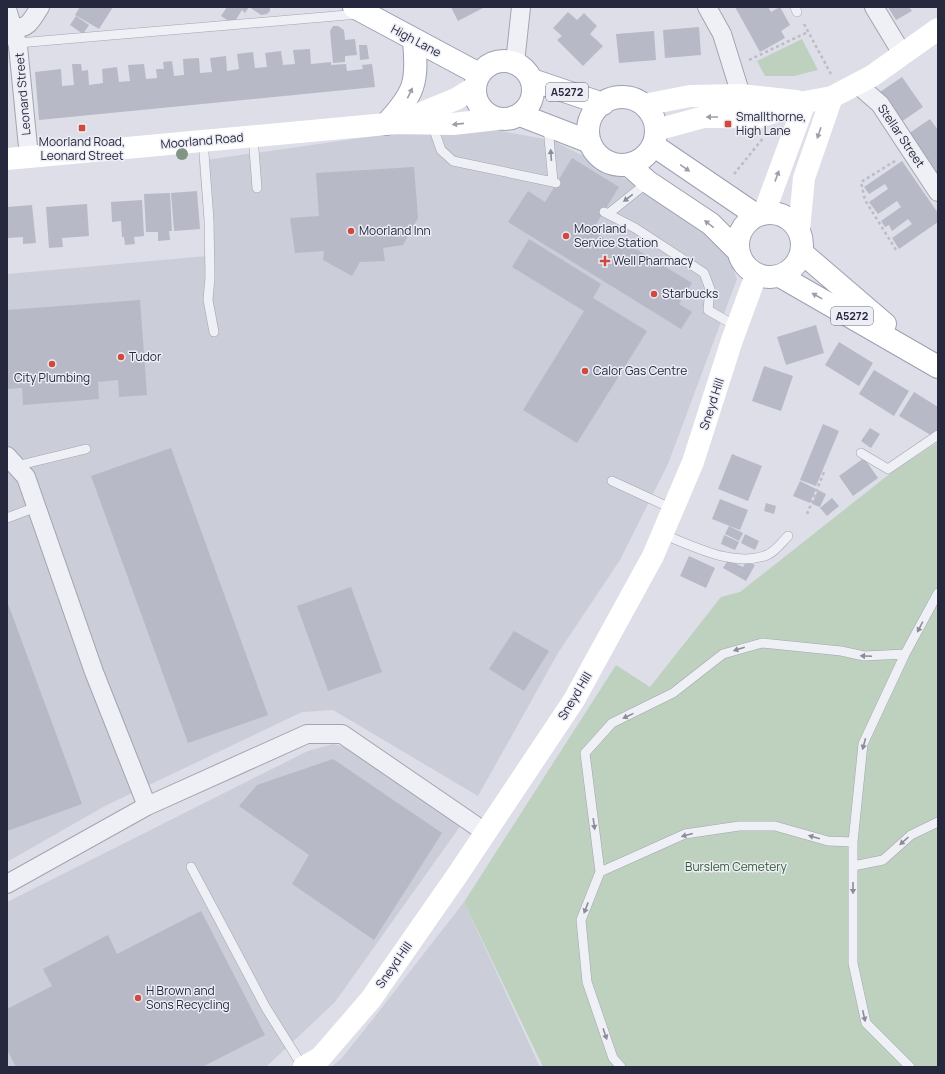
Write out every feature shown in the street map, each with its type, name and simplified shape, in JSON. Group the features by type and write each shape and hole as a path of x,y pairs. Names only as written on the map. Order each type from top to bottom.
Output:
{"main road":[{"name":"High Lane","path":"359,10 414,41 476,81"},
{"path":"655,138 704,117 758,117 844,91 903,55 938,29"},
{"path":"391,123 412,90 417,69 414,41"},
{"path":"516,62 508,60 498,61 486,66 476,81 476,98 483,111 497,119 507,119 520,115 590,142 594,150 602,159 617,165 629,165 637,162 647,155 655,138 651,114 644,105 690,96 741,95 805,102"},
{"name":"A5272","path":"516,62 524,68 532,80 534,90 533,98 528,107 520,115"},
{"name":"A5272","path":"532,80 603,104"},
{"name":"Moorland Road","path":"391,123 456,100 476,81"},
{"path":"780,276 793,268 801,252 802,241 799,230 804,178 844,91"},
{"name":"A5272","path":"590,142 588,130 592,116 603,104 623,97 635,100 644,105"},
{"path":"760,214 805,102"},
{"name":"Moorland Road","path":"7,158 391,123 453,124 497,119"},
{"path":"655,138 720,191 760,214"},
{"path":"629,165 648,182 711,224 738,251"},
{"path":"756,275 747,268 740,259 738,251 740,230 747,221 760,214 775,213 786,217 799,230"},
{"name":"A5272","path":"801,252 931,363"},
{"name":"A5272","path":"756,275 769,278 780,276 931,363"},
{"name":"Sneyd Hill","path":"304,1067 321,1057 371,999 574,700 653,556 693,462 737,327 756,275"}],"street":[{"path":"14,41 22,29 28,26 40,7"},
{"path":"516,62 521,7"},
{"path":"707,7 722,34 741,95"},
{"path":"874,7 903,55"},
{"name":"Leonard Street","path":"7,9 14,41 29,157"},
{"name":"Stellar Street","path":"844,91 880,104 914,149 938,192"},
{"path":"11,461 26,477 94,672 147,806"},
{"path":"7,884 147,806 307,734 342,734 485,832"}],"lane":[{"path":"14,41 359,10"},
{"path":"432,124 441,150 453,162 555,182 547,126"},
{"path":"253,136 257,188"},
{"path":"203,140 209,220 208,300 214,332"},
{"path":"648,182 606,213 635,228 704,273 710,289 708,310 737,327"},
{"path":"861,453 888,469 938,435"},
{"path":"11,461 86,449"},
{"path":"612,481 673,509"},
{"path":"7,518 36,507"},
{"path":"662,534 725,557 739,558 769,555 788,536"},
{"path":"910,1067 866,1023 853,963 853,842 863,744 905,654 938,593"},
{"path":"620,1067 613,1058 587,982 581,920 600,872 585,753 612,723 673,693 723,654 762,642 841,651 864,656 905,654"},
{"path":"853,866 883,860 911,835 938,822"},
{"path":"600,872 685,834 739,826 775,826 828,841 853,842"},
{"path":"191,867 266,1008 304,1067"}],"path":[{"path":"796,9 808,32 844,91"},
{"path":"732,67 808,32"},
{"path":"720,191 765,136 788,145"},
{"path":"896,250 865,200 861,182 914,149"},
{"path":"807,514 824,472"}],"shaded area":[{"path":"483,128 551,140 604,166 667,204 723,242 737,279 668,464 620,560 558,653 478,796 333,710 302,712 105,806 7,862 7,274 207,256 199,161 416,130"},
{"name":"H Brown and Sons Recycling","path":"333,744 345,747 461,825 335,1002 266,1067 7,1067 7,902 308,751"},
{"path":"464,902 540,1067 331,1067 341,1059"}],"green space":[{"path":"802,39 818,70 794,76 765,76 757,61"},
{"name":"Burslem Cemetery","path":"938,442 938,1067 543,1067 464,902 616,665 650,687 721,597 740,592 892,472"}],"building":[{"path":"80,7 113,7 99,29 75,15"},
{"path":"227,7 249,7 245,13 242,10 233,24 221,16"},
{"path":"249,7 270,7 270,11 267,14 261,15"},
{"path":"451,7 485,7 458,21"},
{"path":"735,7 768,7 771,12 780,7 790,25 781,31 785,38 760,52"},
{"path":"888,7 909,7 912,11 896,20"},
{"path":"568,12 577,20 584,13 597,26 590,34 603,46 583,66 557,40 562,36 553,28"},
{"path":"76,16 89,25 83,34 70,25"},
{"path":"333,26 338,26 344,30 345,40 355,39 357,55 345,56 345,62 333,63 330,31"},
{"path":"699,27 701,55 665,58 663,30"},
{"path":"654,31 656,60 619,63 616,34"},
{"path":"359,45 367,45 369,59 360,60"},
{"path":"310,49 311,64 331,62 331,65 346,64 347,71 363,69 362,65 372,64 375,87 39,120 35,72 61,69 62,86 74,85 72,64 81,64 82,71 88,70 89,85 103,83 102,69 117,67 119,82 130,81 128,65 144,64 146,79 157,78 156,69 164,69 163,62 172,61 174,76 184,75 183,59 199,58 200,73 212,72 210,58 226,56 227,71 239,69 237,54 253,52 255,68 267,67 265,53 281,51 283,65 295,64 293,50"},
{"path":"902,77 923,107 901,122 880,92"},
{"path":"930,119 938,130 938,178 908,134"},
{"path":"572,158 619,187 592,231 622,249 626,243 692,283 679,304 692,312 681,329 508,222 528,191 545,202"},
{"path":"902,161 938,213 938,222 899,249 892,238 912,224 908,219 892,231 889,225 885,227 881,221 901,207 897,201 878,214 869,202 888,189 885,184 869,194 864,187"},
{"name":"Moorland Inn","path":"414,167 418,218 403,245 383,248 385,261 360,262 352,276 323,260 324,251 295,253 290,218 319,216 316,173"},
{"path":"197,191 200,229 174,231 171,193"},
{"path":"170,193 172,231 169,231 170,240 158,241 158,232 146,232 144,194"},
{"path":"142,200 144,236 134,237 135,244 125,245 124,237 122,237 121,221 112,222 111,202"},
{"path":"87,204 89,236 62,238 63,247 49,248 46,207"},
{"path":"32,205 36,243 23,244 23,237 7,238 7,207"},
{"name":"Calor Gas Centre","path":"529,239 601,284 593,298 647,331 577,443 523,410 584,311 512,267"},
{"name":"City Plumbing","path":"140,300 147,395 119,397 118,380 98,382 99,399 23,405 22,388 7,389 7,310"},
{"path":"816,325 824,353 786,365 777,337"},
{"path":"839,342 873,363 859,386 825,365"},
{"path":"764,366 793,376 781,411 752,401"},
{"path":"874,370 909,391 894,416 859,394"},
{"path":"914,392 938,407 938,431 934,437 899,416"},
{"path":"823,424 839,431 816,486 800,480"},
{"path":"870,428 880,434 871,448 861,441"},
{"path":"171,448 268,715 188,743 91,476"},
{"path":"732,454 762,466 748,501 718,489"},
{"path":"864,458 878,478 853,496 839,476"},
{"path":"800,481 816,489 810,503 793,496"},
{"path":"818,490 826,494 820,507 812,504"},
{"path":"832,498 839,506 827,516 820,508"},
{"path":"720,499 748,510 740,530 712,519"},
{"path":"766,503 776,506 774,514 764,511"},
{"path":"729,526 743,533 739,541 725,534"},
{"path":"745,534 759,541 755,550 741,543"},
{"path":"724,535 739,542 735,550 721,544"},
{"path":"689,556 715,568 706,588 680,576"},
{"path":"728,560 743,567 746,561 755,565 746,581 723,568"},
{"path":"351,587 382,672 328,691 297,606"},
{"path":"7,601 82,804 7,831"},
{"path":"514,631 549,651 524,691 489,669"},
{"path":"333,759 442,833 374,940 292,884 309,855 239,806 257,785"},
{"name":"H Brown and Sons Recycling","path":"201,911 265,1035 202,1067 16,1067 7,1050 7,1009 52,986 43,969 108,935 117,954"}],"place":[{"name":"Smallthorne, High Lane","path":"728,124"},
{"name":"Moorland Road, Leonard Street","path":"82,128"},
{"name":"Moorland Inn","path":"351,231"},
{"name":"Moorland Service Station","path":"566,236"},
{"name":"Well Pharmacy","path":"605,261"},
{"name":"Starbucks","path":"654,294"},
{"name":"Tudor","path":"121,357"},
{"name":"City Plumbing","path":"52,364"},
{"name":"Calor Gas Centre","path":"585,371"},
{"name":"H Brown and Sons Recycling","path":"138,998"}]}
